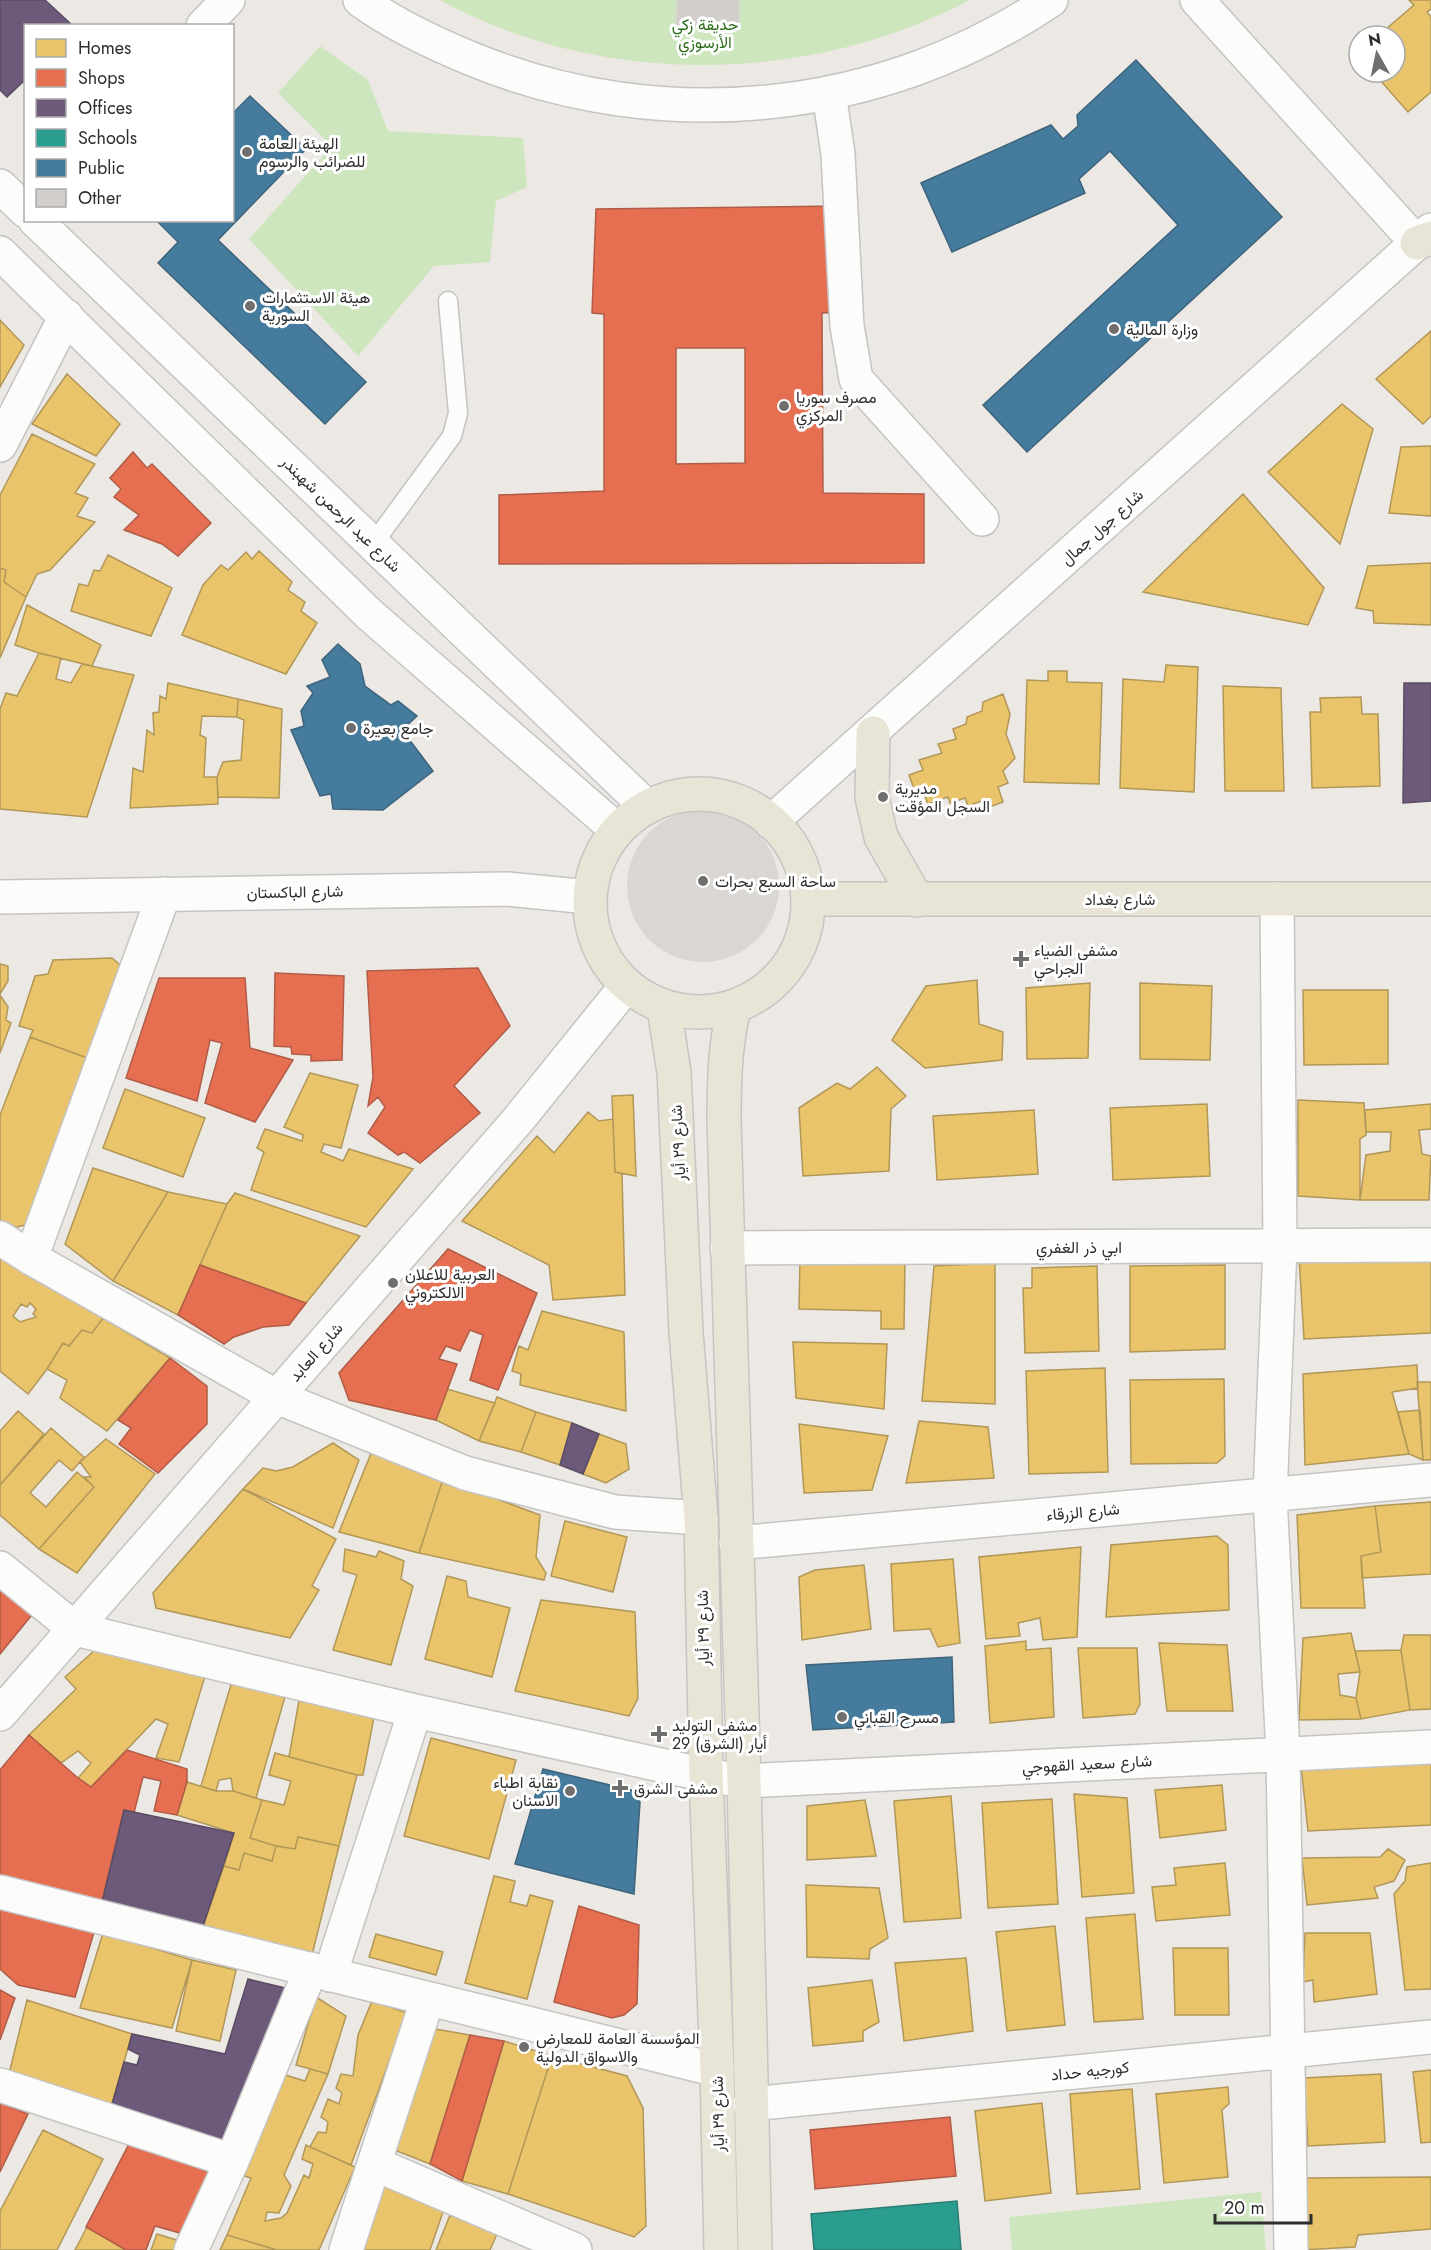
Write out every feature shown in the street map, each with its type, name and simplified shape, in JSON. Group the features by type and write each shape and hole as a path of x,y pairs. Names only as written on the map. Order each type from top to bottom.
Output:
{"main road":[{"path":"873,733 872,797 881,837 917,900"},
{"path":"682,795 719,795 754,808 783,832 802,863 810,899 805,934 790,966 765,991 734,1008 699,1013 664,1008 633,991 627,985 609,966 593,934 589,897 597,861 617,830 647,807 682,795"},
{"name":"شارع بغداد","path":"810,899 1431,899"},
{"name":"شارع ٢٩ أيار","path":"664,1008 674,1072 686,1332 701,1518 706,1775 721,2250"},
{"name":"شارع ٢٩ أيار","path":"734,1008 727,1037 724,1068 727,1248 744,1780 755,2250"}],"street":[{"path":"205,24 228,0"},
{"path":"360,0 437,45 502,72 570,91 639,103 709,106 779,102 848,89 915,70 980,42 1051,0"},
{"path":"1197,0 1426,237"},
{"path":"829,93 838,154 847,326 856,379 982,519"},
{"path":"0,186 24,209"},
{"name":"شارع عبد الرحمن شهبندر","path":"37,222 647,807"},
{"name":"شارع جول جمال","path":"771,822 1426,237"},
{"path":"0,253 369,615 617,830"},
{"path":"0,445 66,316"},
{"name":"شارع الباكستان","path":"0,897 507,889 589,897"},
{"path":"32,1258 164,894"},
{"path":"1277,899 1280,1246 1270,1496 1283,1754 1292,2250"},
{"name":"شارع العابد","path":"0,1714 518,1120 627,985"},
{"path":"0,1238 277,1396 465,1473 615,1512 701,1518"},
{"name":"ابي ذر الغفري","path":"727,1248 1431,1245"},
{"name":"شارع الزرقاء","path":"736,1543 1431,1480"},
{"path":"0,1568 75,1629"},
{"name":"شارع سعيد القهوجي","path":"75,1629 415,1711 706,1775 744,1780 1431,1747"},
{"path":"191,2250 321,1972 415,1711"},
{"path":"0,1892 321,1972 427,2001 717,2070"},
{"path":"346,2250 427,2001"},
{"name":"كورجيه حداد","path":"750,2104 1431,2037"},
{"path":"0,2085 232,2162"},
{"path":"375,2164 575,2250"}],"lane":[{"path":"373,544 452,436 458,413 448,300"}],"green space":[{"name":"حديقة زكي الأرسوزي","path":"440,0 970,0 925,21 866,42 805,56 743,64 680,64 617,59 556,46 496,26"},
{"path":"320,46 368,80 388,131 523,138 527,187 496,201 490,262 434,266 358,356 249,239 332,146 278,93"},
{"path":"1261,2192 1266,2250 1012,2250 1009,2217"}],"shaded area":[{"name":"ساحة السبع بحرات","path":"703,810 718,811 732,816 757,832 773,857 778,871 778,901 773,915 757,940 732,956 718,961 703,962 688,961 674,956 649,940 633,915 628,901 627,886 628,871 633,857 649,832 674,816 688,811"}],"building: Homes":[{"path":"1409,0 1431,0 1431,9 1427,12 1431,17 1431,92 1408,112 1384,84 1407,84 1407,24 1392,24 1414,5"},
{"path":"0,320 24,345 0,387"},
{"path":"1431,331 1431,416 1423,424 1376,379"},
{"path":"67,374 120,424 96,456 32,424"},
{"path":"1342,404 1373,429 1340,544 1268,472"},
{"path":"32,434 95,464 75,493 88,498 77,516 95,522 50,570 37,574 26,597 4,582 6,570 0,568 0,495"},
{"path":"1431,446 1431,516 1389,513 1401,447"},
{"path":"1243,494 1324,588 1308,625 1143,592"},
{"path":"259,551 292,582 288,590 305,602 301,611 317,623 286,674 182,635 203,585 221,565 228,570 246,552 252,559"},
{"path":"108,555 172,588 151,636 71,611 79,584 88,586 94,570 100,571"},
{"path":"1431,563 1431,625 1374,623 1373,611 1356,608 1368,566"},
{"path":"0,568 6,570 4,582 26,597 0,658"},
{"path":"27,605 101,645 92,666 15,645"},
{"path":"39,653 61,658 56,679 71,683 82,664 134,675 87,817 0,809 0,709 6,693 17,696"},
{"path":"1166,665 1198,667 1194,792 1120,788 1123,679 1164,682"},
{"path":"1048,671 1067,671 1067,682 1102,683 1099,784 1024,782 1027,680 1048,681"},
{"path":"168,683 238,699 237,717 202,716 200,735 206,738 204,777 217,777 218,804 130,808 133,768 143,772 147,730 154,735 153,713 159,712 160,696 166,699"},
{"path":"1223,686 1281,688 1284,791 1225,791"},
{"path":"1003,694 1010,714 1006,734 1015,758 1003,771 1008,783 998,787 1003,802 986,808 984,800 968,806 965,798 950,803 948,797 928,804 924,794 907,800 905,792 914,789 909,775 923,770 919,760 942,753 938,744 956,739 953,729 966,724 967,717 982,711 983,702"},
{"path":"1361,697 1362,714 1378,714 1380,786 1312,788 1310,712 1321,712 1320,698"},
{"path":"238,699 282,709 279,798 218,797 217,777 223,762 241,760 244,720 237,717"},
{"path":"112,958 124,968 90,1059 30,1037 33,1030 19,1026 35,976 48,974 53,960"},
{"path":"0,964 8,966 8,981 0,994"},
{"path":"977,980 979,1024 1003,1032 1002,1060 925,1068 892,1040 926,986"},
{"path":"1090,983 1088,1058 1027,1059 1026,988"},
{"path":"1140,983 1212,986 1210,1060 1140,1059"},
{"path":"1303,990 1388,990 1388,1064 1304,1065"},
{"path":"0,995 8,1007 6,1020 11,1023 0,1053"},
{"path":"30,1037 90,1059 29,1224 13,1228 0,1221 0,1115"},
{"path":"877,1067 906,1096 891,1109 889,1171 803,1176 799,1108 837,1083 850,1089"},
{"path":"310,1073 358,1085 341,1148 324,1144 321,1152 343,1161 349,1149 413,1169 366,1227 251,1190 264,1152 257,1148 265,1129 302,1141 303,1135 284,1127"},
{"path":"125,1089 205,1118 183,1177 103,1148"},
{"path":"633,1095 636,1176 615,1172 612,1096"},
{"path":"1298,1100 1364,1103 1366,1135 1360,1139 1360,1200 1298,1196"},
{"path":"1207,1104 1210,1176 1113,1180 1110,1108"},
{"path":"1431,1104 1431,1129 1419,1130 1422,1154 1431,1156 1429,1200 1360,1200 1366,1155 1390,1151 1391,1132 1366,1132 1365,1110"},
{"path":"1034,1110 1038,1174 937,1180 933,1116"},
{"path":"588,1112 599,1121 613,1119 615,1172 622,1174 625,1295 553,1300 549,1265 462,1221 537,1136 554,1153"},
{"path":"93,1168 168,1192 113,1281 65,1244"},
{"path":"168,1192 227,1204 178,1315 113,1281"},
{"path":"235,1193 360,1236 306,1303 200,1265 227,1204"},
{"path":"1431,1250 1431,1333 1304,1339 1299,1257"},
{"path":"0,1254 103,1318 92,1333 82,1330 69,1346 63,1343 28,1394 0,1371","holes":["30,1303 36,1309 33,1314 36,1317 20,1322 13,1316 21,1304 27,1307"]},
{"path":"800,1259 905,1261 904,1329 881,1329 881,1311 799,1309"},
{"path":"995,1263 995,1404 922,1401 934,1266"},
{"path":"1225,1265 1225,1349 1130,1352 1130,1266"},
{"path":"1097,1266 1099,1351 1025,1353 1023,1288 1032,1288 1032,1268"},
{"path":"542,1311 624,1332 626,1411 520,1385 521,1374 512,1371 519,1346 528,1350"},
{"path":"103,1318 170,1358 107,1431 60,1398 67,1380 47,1369 63,1343 69,1346 82,1330 92,1333"},
{"path":"793,1342 887,1344 884,1409 796,1398"},
{"path":"1417,1365 1418,1388 1392,1392 1409,1454 1305,1465 1303,1374"},
{"path":"1105,1368 1108,1472 1029,1474 1026,1371"},
{"path":"1224,1379 1225,1456 1217,1463 1131,1464 1130,1380"},
{"path":"1417,1382 1431,1382 1431,1460 1423,1460"},
{"path":"447,1389 495,1403 479,1441 436,1420"},
{"path":"497,1397 536,1412 521,1452 479,1441"},
{"path":"1420,1410 1423,1460 1409,1454 1398,1412"},
{"path":"18,1411 44,1434 0,1485 0,1431"},
{"path":"536,1412 572,1423 560,1465 521,1452"},
{"path":"919,1421 988,1427 994,1478 906,1483"},
{"path":"799,1424 888,1436 872,1490 804,1493"},
{"path":"51,1428 84,1457 72,1471 59,1460 30,1493 46,1507 77,1472 94,1487 39,1549 0,1515 0,1485"},
{"path":"599,1434 626,1444 629,1469 606,1483 583,1474"},
{"path":"106,1439 155,1474 77,1573 39,1549 94,1487 84,1477 91,1477 80,1462"},
{"path":"333,1443 359,1460 333,1528 243,1489 263,1468 276,1471 293,1467"},
{"path":"372,1451 443,1479 419,1553 339,1532"},
{"path":"443,1479 540,1515 536,1557 546,1573 544,1580 419,1553"},
{"path":"243,1489 336,1539 312,1586 319,1590 290,1638 156,1608 153,1593"},
{"path":"1431,1502 1431,1574 1362,1578 1361,1556 1381,1552 1375,1506"},
{"path":"1375,1506 1381,1552 1361,1556 1365,1608 1301,1608 1297,1515"},
{"path":"565,1521 627,1537 613,1592 551,1576"},
{"path":"1217,1536 1228,1545 1229,1610 1106,1617 1111,1545"},
{"path":"1081,1547 1077,1637 1043,1640 1040,1618 1018,1623 1020,1636 986,1639 979,1557"},
{"path":"345,1549 376,1557 379,1551 404,1561 401,1579 413,1586 391,1665 333,1650 357,1575 343,1571"},
{"path":"953,1559 960,1643 938,1647 930,1629 894,1631 891,1564"},
{"path":"864,1565 871,1629 802,1640 799,1577 815,1570"},
{"path":"447,1576 466,1581 468,1597 510,1608 492,1677 425,1659"},
{"path":"541,1600 635,1612 638,1698 629,1716 515,1691"},
{"path":"1351,1633 1360,1672 1338,1674 1340,1695 1356,1698 1361,1719 1299,1720 1303,1638"},
{"path":"1404,1635 1431,1635 1431,1709 1410,1710 1401,1650"},
{"path":"106,1640 208,1666 179,1762 156,1758 168,1724 156,1719 91,1787 78,1778 91,1763 78,1751 61,1763 29,1735 76,1689 65,1677"},
{"path":"1026,1641 1026,1650 1051,1648 1054,1717 990,1723 985,1646"},
{"path":"1159,1643 1227,1645 1233,1711 1167,1711"},
{"path":"1078,1648 1137,1648 1140,1704 1135,1714 1083,1718"},
{"path":"1401,1650 1410,1710 1361,1719 1356,1698 1360,1672 1355,1651"},
{"path":"235,1671 288,1686 256,1798 233,1791 231,1778 219,1780 216,1791 201,1786"},
{"path":"301,1689 374,1717 363,1775 289,1757"},
{"path":"431,1738 516,1760 489,1859 404,1836"},
{"path":"275,1753 357,1775 339,1846 298,1837 295,1849 250,1838 262,1800 284,1805 291,1781 269,1775"},
{"path":"1431,1760 1431,1825 1308,1831 1301,1766"},
{"path":"187,1782 216,1791 233,1791 262,1800 250,1838 276,1846 272,1861 244,1853 239,1870 224,1866 234,1833 177,1815"},
{"path":"1222,1785 1226,1830 1160,1838 1155,1790"},
{"path":"1074,1794 1127,1798 1134,1893 1082,1897"},
{"path":"951,1796 961,1918 904,1922 894,1801"},
{"path":"1052,1799 1058,1904 988,1908 982,1803"},
{"path":"865,1800 876,1856 807,1860 807,1806"},
{"path":"298,1837 339,1846 309,1967 198,1941 224,1866 239,1870 244,1853 272,1861 276,1846 295,1849"},
{"path":"1388,1849 1405,1860 1394,1881 1374,1887 1378,1898 1307,1905 1302,1858 1380,1857"},
{"path":"1225,1863 1230,1915 1156,1921 1152,1887 1176,1885 1174,1868"},
{"path":"1431,1863 1431,1989 1405,1990 1394,1894 1405,1881 1407,1867"},
{"path":"494,1876 515,1881 510,1902 527,1906 530,1895 553,1901 527,1999 465,1983"},
{"path":"806,1885 879,1888 888,1938 870,1949 869,1959 807,1957"},
{"path":"1135,1914 1143,2019 1094,2022 1086,1918"},
{"path":"1055,1926 1065,2025 1007,2031 996,1932"},
{"path":"103,1933 192,1960 172,2028 80,2008"},
{"path":"1305,1933 1370,1933 1377,1994 1314,2002 1313,1980 1303,1982"},
{"path":"376,1934 443,1952 436,1975 369,1957"},
{"path":"1173,1948 1228,1948 1229,2015 1175,2015"},
{"path":"966,1958 973,2031 904,2041 895,1963"},
{"path":"192,1960 236,1970 220,2041 176,2031"},
{"path":"872,1980 879,2022 863,2031 863,2041 813,2046 808,1988"},
{"path":"316,1997 346,2016 328,2074 296,2065"},
{"path":"27,2000 132,2034 110,2111 9,2074"},
{"path":"372,2001 407,2013 351,2165 310,2147 318,2132 326,2133 328,2122 321,2117 328,2099 339,2104 342,2093 336,2088 341,2074 353,2076 358,2035"},
{"path":"435,2029 470,2035 430,2164 392,2149"},
{"path":"504,2041 552,2056 508,2194 462,2181"},
{"path":"552,2056 627,2076 643,2108 646,2226 634,2237 508,2194"},
{"path":"310,2069 328,2074 284,2175 291,2186 279,2213 267,2212 265,2221 281,2218 287,2213 304,2175 309,2178 313,2164 302,2159 306,2145 355,2167 319,2250 277,2250 227,2235 251,2178 235,2173 285,2075 305,2081"},
{"path":"1431,2070 1431,2142 1421,2143 1413,2072"},
{"path":"1381,2074 1385,2142 1308,2146 1304,2078"},
{"path":"1228,2087 1229,2104 1222,2110 1228,2177 1164,2183 1156,2094"},
{"path":"1132,2089 1140,2189 1077,2194 1070,2094"},
{"path":"1042,2103 1051,2193 985,2201 975,2111"},
{"path":"43,2130 103,2159 57,2250 0,2250 0,2211"},
{"path":"1431,2177 1431,2229 1358,2235 1355,2247 1301,2250 1307,2178"},
{"path":"381,2184 445,2206 430,2250 359,2250"},
{"path":"450,2215 497,2234 490,2250 436,2250"},
{"path":"87,2227 126,2250 75,2250"},
{"path":"157,2234 186,2243 182,2250 151,2250"},
{"path":"227,2235 277,2250 220,2250"}],"building: Shops":[{"name":"مصرف سوريا المركزي","path":"839,206 840,312 822,313 823,493 924,494 924,563 499,564 499,495 604,491 604,314 592,313 596,209","holes":["676,348 745,348 745,463 676,464"]},
{"path":"133,452 147,468 152,464 211,523 178,556 162,544 124,530 139,515 114,497 121,489 110,478"},
{"path":"478,968 510,1026 454,1086 480,1113 420,1163 404,1152 398,1155 368,1133 385,1107 378,1097 368,1106 373,1077 367,971"},
{"path":"275,973 344,976 342,1060 311,1061 311,1055 292,1054 291,1047 274,1046"},
{"path":"159,978 245,978 250,1048 293,1060 255,1122 205,1103 222,1043 210,1040 197,1101 126,1078"},
{"path":"448,1249 537,1293 498,1390 470,1380 483,1335 470,1330 460,1351 446,1346 439,1359 457,1364 436,1420 349,1400 339,1373"},
{"path":"200,1265 306,1303 289,1325 263,1327 234,1337 224,1344 178,1315"},
{"path":"170,1358 207,1386 207,1424 158,1473 119,1444 131,1428 118,1420"},
{"path":"0,1582 35,1611 0,1654"},
{"path":"29,1735 91,1787 127,1750 187,1769 187,1782 177,1815 154,1811 161,1781 143,1777 134,1813 124,1810 100,1911 0,1879 0,1770"},
{"path":"579,1906 639,1925 637,2004 624,2015 612,2018 554,2002"},
{"path":"0,1908 94,1932 75,1997 18,1985 0,1969"},
{"path":"0,1990 15,1998 0,2040"},
{"path":"470,2035 504,2041 462,2181 430,2164"},
{"path":"0,2103 28,2114 0,2172"},
{"path":"950,2117 956,2176 815,2189 810,2130"},
{"path":"129,2144 213,2173 187,2235 155,2226 146,2250 126,2250 86,2227"}],"building: Offices":[{"path":"0,0 45,0 71,24 24,24 24,81 7,97 0,90"},
{"path":"1404,683 1431,683 1431,801 1403,803"},
{"path":"572,1423 599,1434 583,1474 560,1465"},
{"path":"124,1810 234,1833 198,1941 100,1911"},
{"path":"248,1979 294,1990 227,2143 110,2111 124,2062 137,2065 140,2055 128,2049 132,2034 225,2054"}],"building: Schools":[{"path":"957,2201 961,2250 814,2250 811,2214"}],"building: Public":[{"name":"وزارة المالية","path":"1136,60 1282,217 1027,452 983,405 1178,225 1110,151 1079,179 1085,193 952,252 921,183 1051,125 1063,139 1078,126 1077,115"},
{"path":"250,96 306,149 218,240 366,382 325,424 158,263 178,242 158,222 234,222 234,112"},
{"name":"جامع بعيرة","path":"338,644 360,664 365,686 391,705 398,701 417,716 402,730 433,771 383,810 333,809 331,794 320,796 291,730 304,726 301,711 313,693 307,686 330,677 322,660"},
{"path":"952,1657 954,1722 813,1730 806,1665"},
{"path":"543,1769 631,1790 640,1802 634,1894 515,1864"}],"building: Other":[{"path":"677,0 739,0 739,27 676,26"}],"place":[{"name":"الهيئة العامة للضرائب والرسوم","path":"247,152"},
{"name":"هيئة الاستثمارات السورية","path":"250,306"},
{"name":"وزارة المالية","path":"1114,329"},
{"name":"مصرف سوريا المركزي","path":"784,406"},
{"name":"جامع بعيرة","path":"351,728"},
{"name":"مديرية السجل المؤقت","path":"883,797"},
{"name":"ساحة السبع بحرات","path":"703,881"},
{"name":"مشفى الضياء الجراحي","path":"1021,959"},
{"name":"العربية للاعلان الالكتروني","path":"393,1283"},
{"name":"مسرح القباني","path":"842,1717"},
{"name":"مشفى التوليد 29 أيار (الشرق)","path":"659,1734"},
{"name":"مشفى الشرق","path":"620,1788"},
{"name":"نقابة اطباء الاسنان","path":"570,1791"},
{"name":"المؤسسة العامة للمعارض والاسواق الدولية","path":"524,2047"}]}
